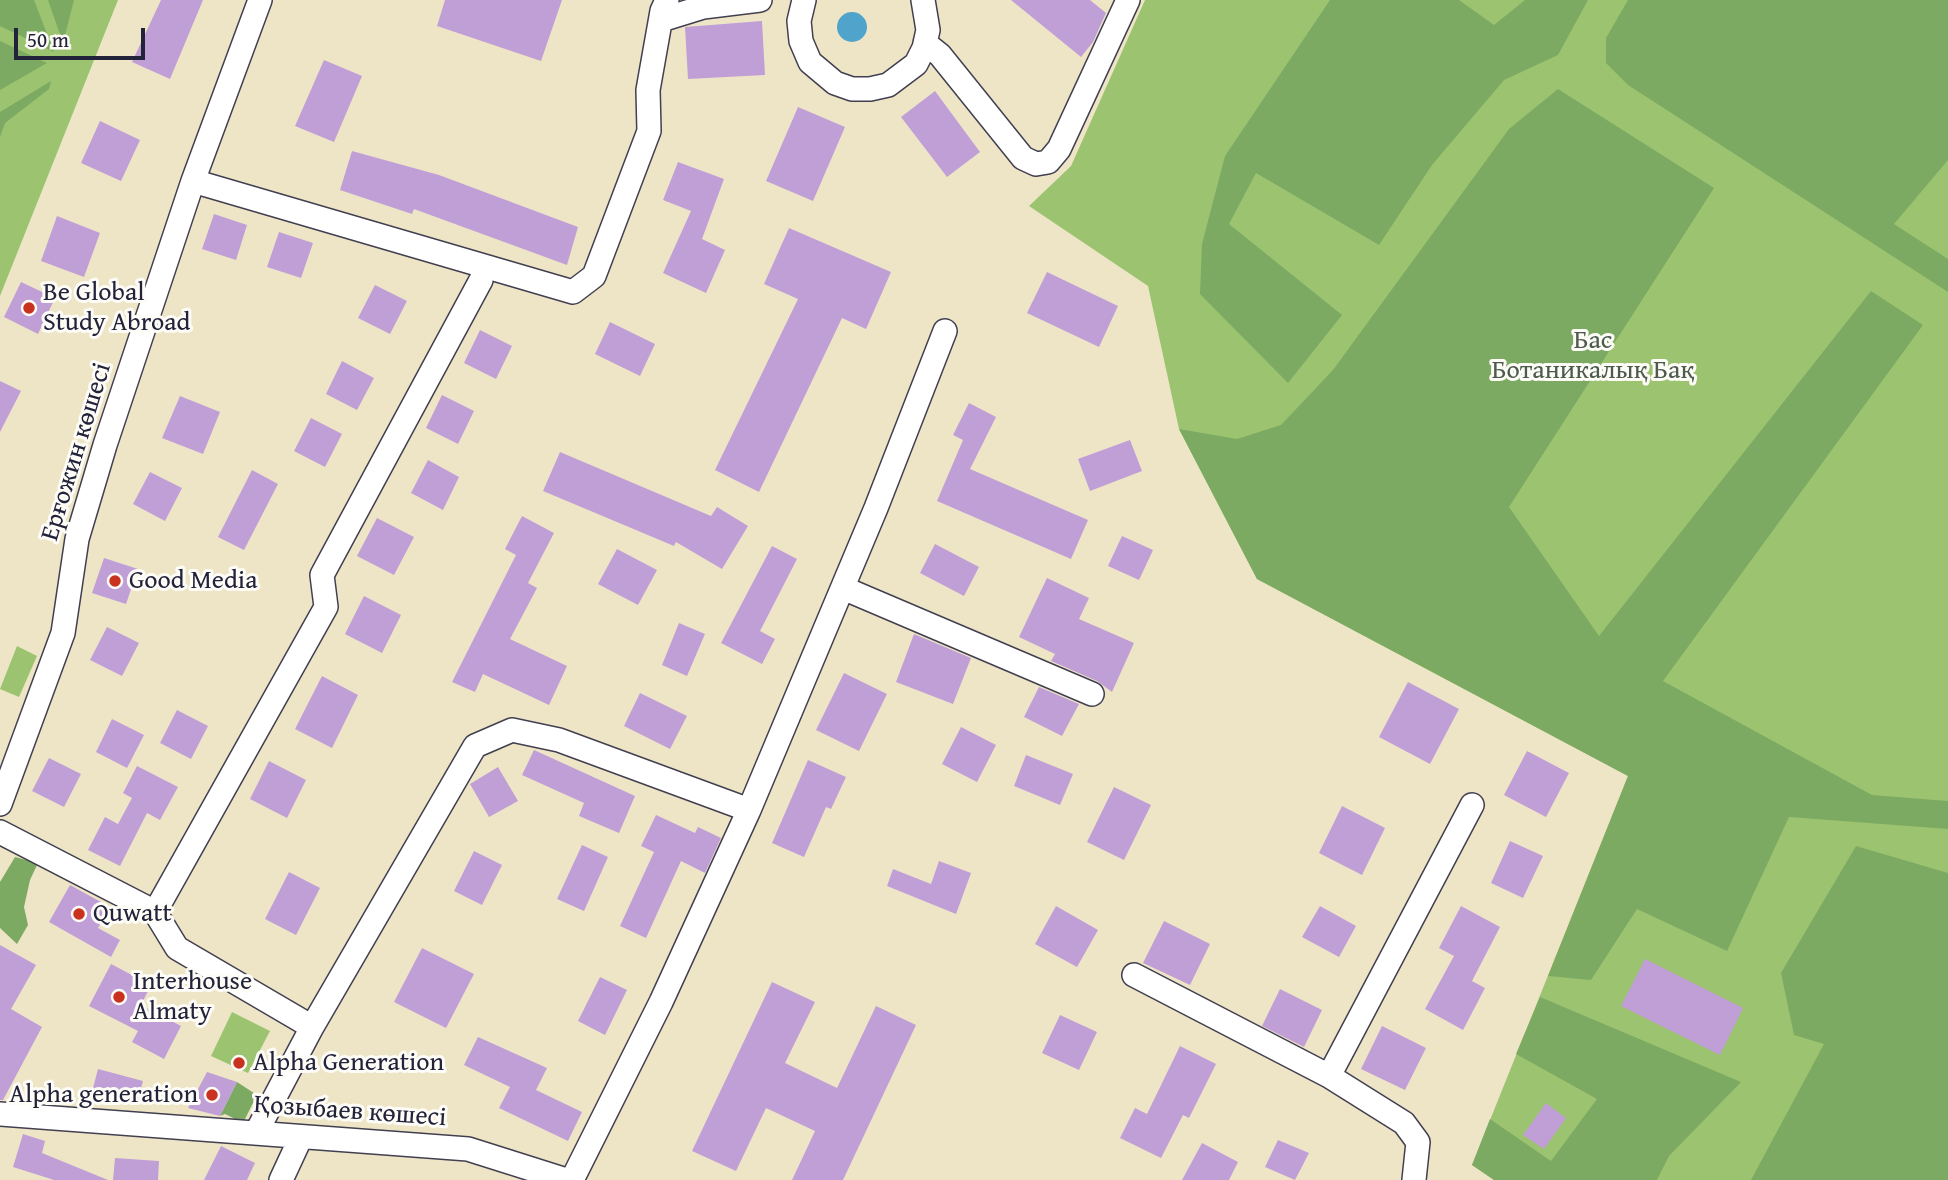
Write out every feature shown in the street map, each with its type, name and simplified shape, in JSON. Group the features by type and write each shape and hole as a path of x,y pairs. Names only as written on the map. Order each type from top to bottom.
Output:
{"street":[{"name":"Ерғожин көшесі","path":"0,804 64,633 77,539 193,181 260,0"},
{"path":"193,181 573,292 594,276 649,131 648,90 664,10 760,0"},
{"path":"801,1 801,41 810,62 835,83 852,89 887,85 916,64 925,43 928,15 923,0"},
{"path":"925,43 940,55 1023,158 1036,164 1048,162 1059,149 1122,3"},
{"path":"155,912 326,607 322,575 481,280"},
{"path":"572,1180 661,1002 750,810 945,331"},
{"path":"842,588 1093,694"},
{"path":"256,1133 313,1027 475,746 512,730 559,740 750,810"},
{"path":"1329,1076 1472,805"},
{"path":"0,832 155,912 177,948 313,1027"},
{"path":"1134,975 1329,1076 1404,1123 1418,1142 1414,1180"},
{"name":"Қозыбаев көшесі","path":"0,1114 468,1149 566,1180"},
{"path":"281,1180 301,1137"}],"green space":[{"path":"0,0 118,0 0,296"},
{"path":"0,0 34,0 54,52 0,26"},
{"path":"48,0 74,0 63,43"},
{"name":"Бас Ботаникалық Бақ","path":"1145,0 1948,0 1948,1180 1494,1180 1472,1165 1628,776 1257,579 1179,429 1148,286 1029,206 1071,166"},
{"path":"1330,0 1459,0 1494,25 1525,0 1588,0 1558,55 1504,80 1432,165 1379,245 1256,173 1229,224 1342,315 1288,383 1200,294 1202,244 1225,156"},
{"path":"1628,0 1948,0 1948,160 1894,224 1948,259 1948,292 1628,85 1606,63 1606,38"},
{"path":"0,41 47,63 0,90"},
{"path":"51,81 49,89 5,123 0,137 0,112"},
{"path":"1558,89 1714,188 1509,507 1599,636 1871,291 1923,325 1663,681 1872,795 1948,801 1948,829 1789,817 1727,951 1637,909 1591,980 1548,976 1628,776 1257,579 1179,429 1237,439 1281,425 1333,370 1509,129"},
{"path":"17,646 37,656 19,697 0,689"},
{"path":"1856,846 1948,873 1948,1180 1751,1180 1824,1044 1794,1035 1781,973"},
{"path":"15,857 38,863 30,880 24,907 28,925 17,944 0,928 0,882"},
{"path":"1540,997 1741,1082 1669,1156 1657,1180 1494,1180 1472,1165 1490,1119 1551,1161 1597,1099 1516,1054"},
{"path":"232,1012 270,1031 248,1073 211,1056"},
{"path":"237,1082 257,1095 243,1123 225,1114 220,1116"},
{"path":"38,1092 60,1095 56,1103 38,1104"}],"water":[{"path":"852,12 862,17 867,27 862,37 852,42 842,37 837,27 842,17"}],"building":[{"path":"161,0 203,0 170,79 132,62"},
{"path":"445,0 562,0 541,61 437,26"},
{"path":"1011,0 1090,0 1106,13 1093,42 1081,57"},
{"path":"762,21 765,75 688,79 685,27"},
{"path":"324,60 362,76 334,142 295,126"},
{"path":"935,91 980,152 947,177 901,117"},
{"path":"798,107 845,127 813,201 766,181"},
{"path":"100,121 140,140 121,181 81,163"},
{"path":"352,151 439,175 578,227 567,265 414,209 412,214 340,190"},
{"path":"678,162 724,179 702,239 725,250 706,293 663,273 691,211 663,200"},
{"path":"214,214 247,225 236,260 202,249"},
{"path":"57,216 100,233 84,277 41,261"},
{"path":"789,228 891,272 866,329 842,318 759,492 715,470 798,299 764,284"},
{"path":"279,232 313,243 301,278 267,267"},
{"path":"1047,272 1118,306 1099,347 1027,313"},
{"name":"Be Global Study Abroad","path":"21,282 55,298 38,334 4,317"},
{"path":"375,285 407,301 390,334 358,318"},
{"path":"610,322 655,344 640,376 595,354"},
{"path":"480,330 512,346 496,379 464,363"},
{"path":"342,361 374,378 357,410 326,394"},
{"path":"0,381 21,391 0,432"},
{"path":"442,395 474,411 458,444 426,428"},
{"path":"180,396 220,412 203,454 162,438"},
{"path":"969,403 996,417 970,469 1088,520 1071,559 937,501 963,440 953,435"},
{"path":"311,418 342,434 325,467 294,451"},
{"path":"1130,440 1142,471 1090,491 1078,459"},
{"path":"560,452 711,516 717,507 748,526 722,569 676,542 674,546 543,491"},
{"path":"428,460 459,477 443,510 411,493"},
{"path":"252,470 278,484 244,550 218,537"},
{"path":"150,472 182,488 165,521 133,504"},
{"path":"522,516 554,533 528,583 537,588 510,639 567,666 549,705 483,674 475,692 452,682 516,555 505,549"},
{"path":"377,518 414,537 394,575 357,556"},
{"path":"1122,536 1153,550 1139,580 1108,566"},
{"path":"935,544 979,567 964,596 920,573"},
{"path":"772,546 797,559 760,631 775,639 762,664 721,643"},
{"path":"617,549 657,570 638,605 598,584"},
{"name":"Good Media","path":"104,558 138,569 126,604 92,593"},
{"path":"1047,578 1089,598 1079,619 1134,643 1112,692 1097,681 1051,661 1055,654 1019,637"},
{"path":"364,596 401,615 382,653 345,634"},
{"path":"679,623 705,634 687,676 662,665"},
{"path":"107,627 139,643 122,676 90,660"},
{"path":"914,634 971,658 953,704 896,682"},
{"path":"844,673 887,694 859,751 816,730"},
{"path":"322,676 358,695 332,748 295,729"},
{"path":"1408,682 1459,709 1430,764 1379,737"},
{"path":"1039,687 1079,704 1062,736 1024,717"},
{"path":"640,693 687,716 670,749 624,726"},
{"path":"177,710 208,726 191,759 160,743"},
{"path":"112,719 144,735 127,768 96,752"},
{"path":"961,727 996,745 977,782 942,764"},
{"path":"534,750 635,796 619,833 579,816 584,803 522,775"},
{"path":"1527,751 1569,773 1546,817 1504,795"},
{"path":"1026,755 1073,774 1060,805 1014,786"},
{"path":"49,758 81,774 64,807 32,791"},
{"path":"808,760 846,777 831,809 826,807 804,857 772,843"},
{"path":"269,761 306,780 287,818 250,799"},
{"path":"137,766 178,787 160,820 147,813 120,866 88,850 105,817 118,824 132,798 123,793"},
{"path":"498,767 518,801 489,817 470,784"},
{"path":"1114,787 1151,805 1124,860 1087,842"},
{"path":"1342,806 1385,828 1362,875 1319,853"},
{"path":"656,815 695,833 698,827 721,838 705,873 681,861 646,938 620,926 654,852 641,846"},
{"path":"1510,841 1543,856 1523,898 1491,883"},
{"path":"582,845 608,857 584,911 557,899"},
{"path":"474,851 502,865 482,905 454,891"},
{"path":"939,861 971,873 956,914 887,886 893,869 931,884"},
{"path":"289,872 320,888 296,935 265,919"},
{"name":"Quwatt","path":"70,885 110,907 98,928 120,940 111,957 49,922"},
{"path":"1056,906 1098,930 1077,967 1035,944"},
{"path":"1320,906 1356,926 1339,957 1302,937"},
{"path":"1461,906 1500,927 1472,981 1485,988 1463,1030 1425,1009 1454,956 1439,948"},
{"path":"1164,921 1210,944 1190,985 1143,963"},
{"path":"0,945 36,965 11,1009 42,1027 3,1100 0,1100"},
{"path":"422,948 474,974 446,1028 394,1002"},
{"path":"1645,959 1743,1008 1720,1055 1621,1006"},
{"path":"111,964 151,985 141,1005 181,1026 164,1059 132,1042 138,1031 89,1006"},
{"path":"600,977 627,990 605,1035 578,1021"},
{"path":"772,982 815,1002 785,1063 837,1088 876,1006 916,1025 843,1180 792,1180 815,1131 766,1108 736,1171 692,1151"},
{"path":"1280,989 1322,1010 1304,1047 1262,1026"},
{"path":"1060,1015 1097,1032 1079,1070 1042,1053"},
{"path":"1382,1026 1426,1048 1405,1090 1361,1069"},
{"path":"478,1037 547,1068 536,1090 582,1112 568,1141 499,1108 510,1087 464,1065"},
{"path":"1180,1046 1216,1064 1189,1118 1183,1115 1161,1158 1120,1138 1135,1108 1147,1114"},
{"path":"98,1069 143,1081 137,1104 118,1099 119,1088 115,1098 92,1092"},
{"name":"Alpha generation","path":"207,1072 237,1082 220,1116 188,1108"},
{"path":"1546,1103 1566,1118 1544,1149 1523,1135"},
{"path":"23,1134 45,1141 42,1153 108,1180 54,1180 13,1167"},
{"path":"1278,1140 1309,1153 1295,1180 1265,1167"},
{"path":"1202,1143 1238,1162 1229,1180 1182,1180"},
{"path":"221,1146 255,1163 247,1180 204,1180"},
{"path":"115,1158 159,1161 158,1180 113,1180"}],"place":[{"name":"Be Global Study Abroad","path":"29,308"},
{"name":"Good Media","path":"115,581"},
{"name":"Quwatt","path":"79,914"},
{"name":"Interhouse Almaty","path":"119,997"},
{"name":"Alpha Generation","path":"239,1063"},
{"name":"Alpha generation","path":"212,1095"}]}
